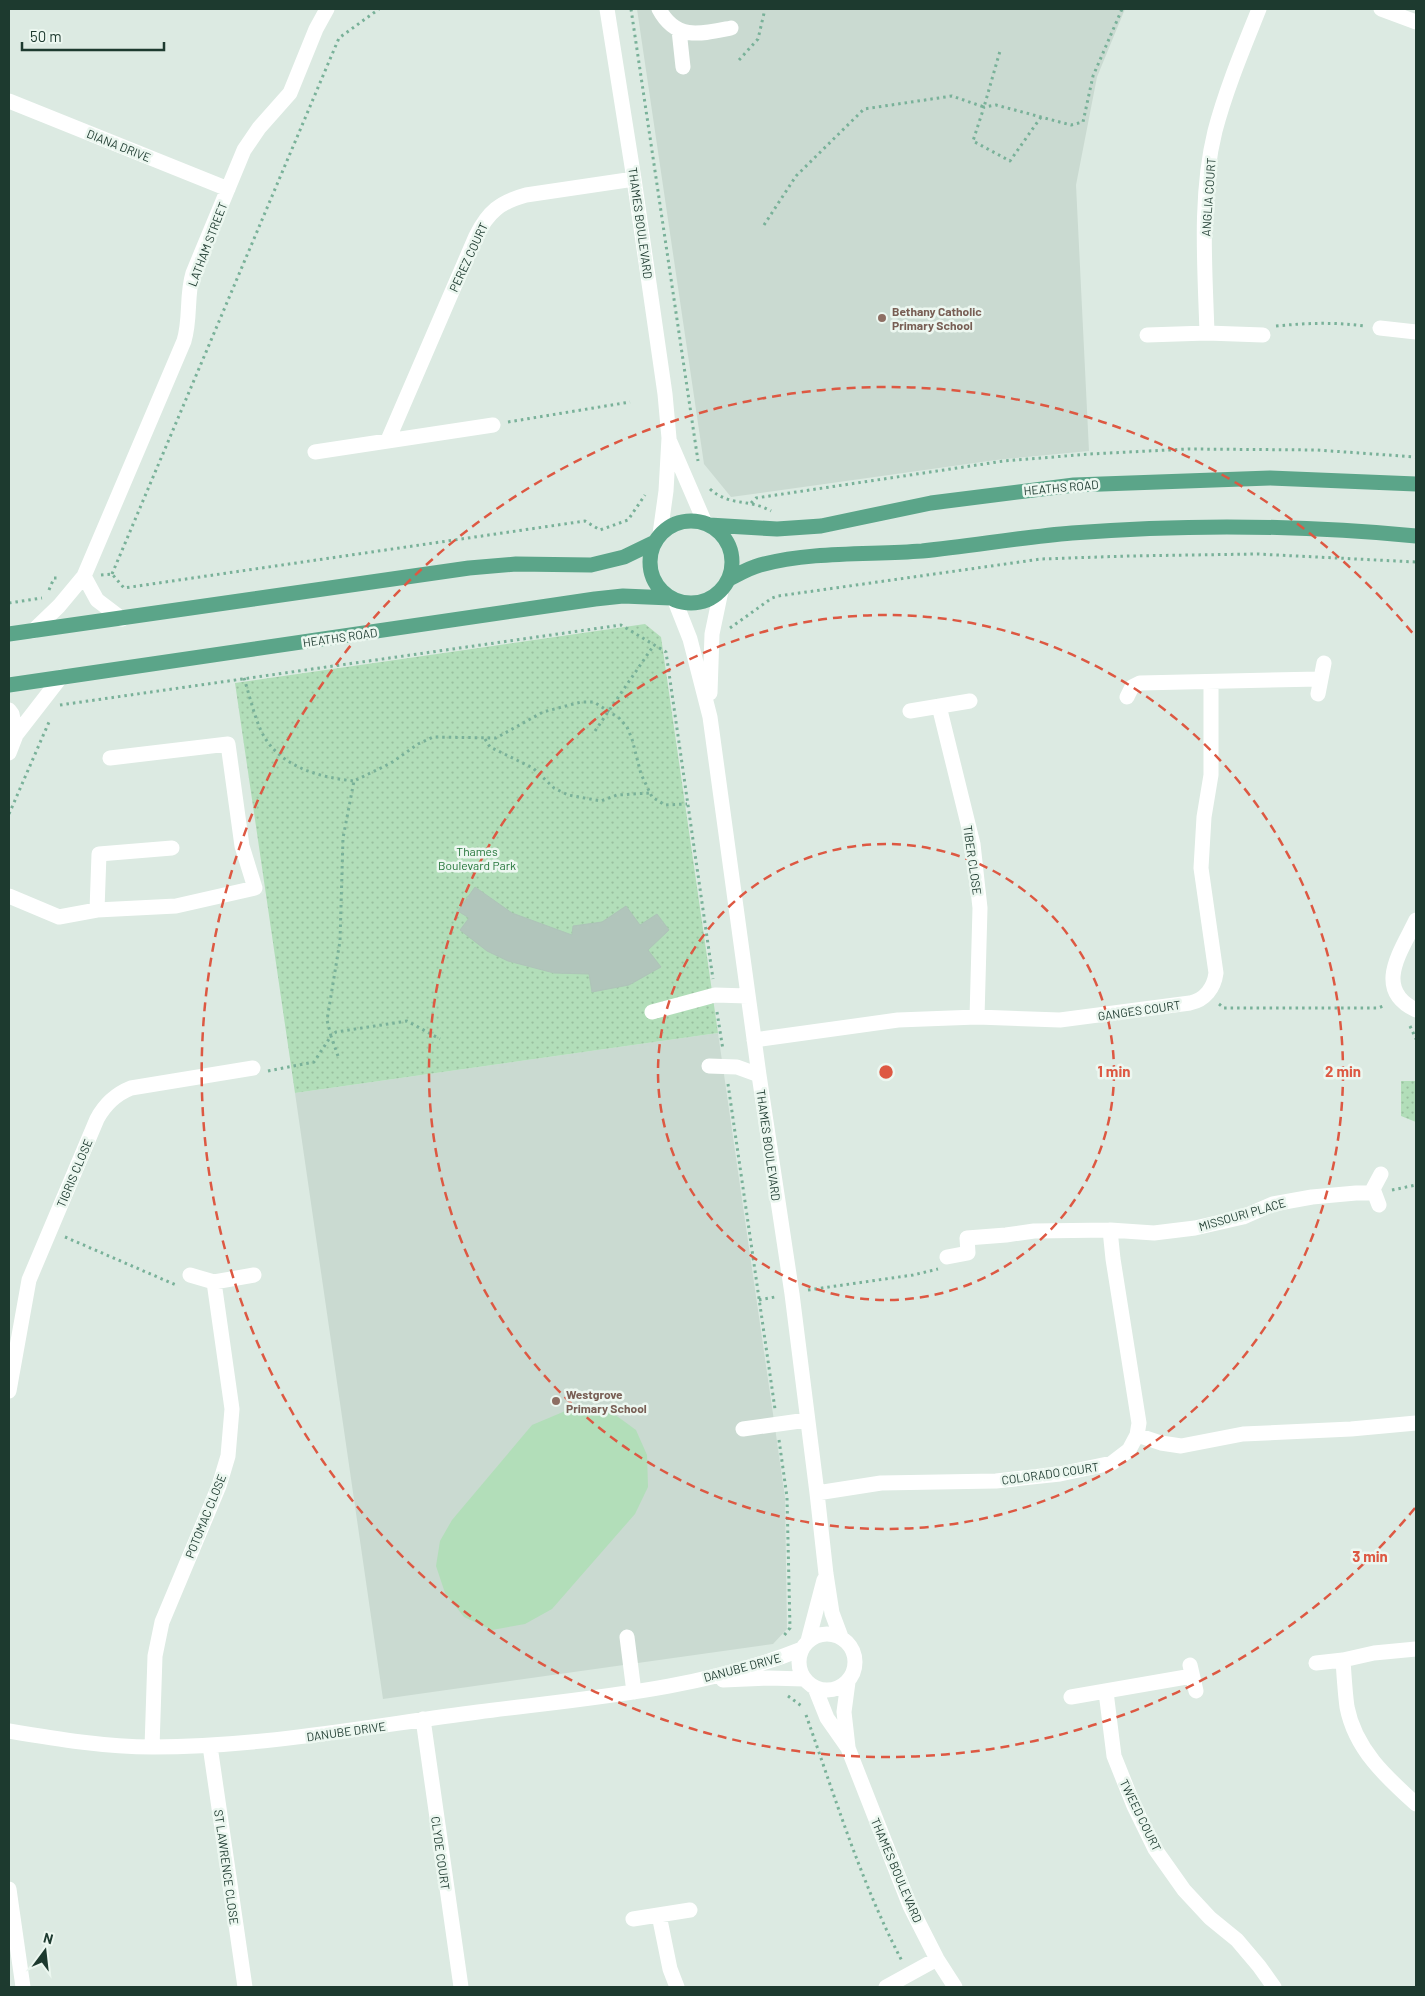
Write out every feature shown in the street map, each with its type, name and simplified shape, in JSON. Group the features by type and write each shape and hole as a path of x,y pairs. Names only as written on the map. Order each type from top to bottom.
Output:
{"main road":[{"name":"HEATHS ROAD","path":"707,524 777,529 812,527 931,504 1074,485 1270,478 1416,484"},
{"path":"9,634 469,568 516,564 591,565 624,557 658,538 670,527 681,522 694,521 707,524 726,541 731,553 732,566 725,585"},
{"path":"658,538 650,554 650,567 654,580 661,590 673,599 690,603 702,602 712,597 725,585 758,565 784,560 923,550 1071,533 1156,528 1274,527 1352,530 1416,536"},
{"name":"HEATHS ROAD","path":"9,684 595,599 623,596 673,599"}],"street":[{"name":"LATHAM STREET","path":"33,631 59,606 84,576 184,341 189,325 189,285 244,150 259,128 290,92 316,29 327,9"},
{"name":"THAMES BOULEVARD","path":"607,9 665,394 669,438 666,491 658,538"},
{"path":"659,9 671,25 678,30 702,34 731,28"},
{"name":"ANGLIA COURT","path":"1207,333 1205,213 1208,174 1215,132 1228,88 1259,9"},
{"path":"1381,9 1416,22"},
{"path":"678,30 683,67"},
{"name":"DIANA DRIVE","path":"9,101 228,189"},
{"name":"PEREZ COURT","path":"388,440 476,236 491,213 510,199 526,195 634,179"},
{"path":"1380,328 1416,332"},
{"path":"1147,336 1207,333 1264,335"},
{"path":"315,452 493,424"},
{"name":"THAMES BOULEVARD","path":"669,438 707,524"},
{"path":"84,576 97,600 122,619"},
{"name":"THAMES BOULEVARD","path":"710,717 712,634 725,585"},
{"name":"THAMES BOULEVARD","path":"673,599 690,639 710,717 758,1074 792,1294 826,1574 832,1613 841,1637"},
{"path":"1127,697 1132,687 1146,676 1211,682 1319,686 1324,663"},
{"path":"9,753 16,735 61,677"},
{"path":"1207,994 1216,973 1201,868 1204,817 1211,775 1211,682"},
{"path":"910,711 970,701"},
{"name":"TIBER CLOSE","path":"939,706 973,844 980,908 977,1017"},
{"path":"9,710 12,714 16,735"},
{"path":"9,896 59,917 97,910 176,906 255,888 242,846 228,744 110,758"},
{"path":"97,910 99,854 172,848"},
{"path":"1416,920 1392,970 1393,984 1400,998 1416,1010"},
{"name":"GANGES COURT","path":"754,1040 898,1020 977,1017 1060,1020 1190,1003 1203,998 1207,994"},
{"path":"652,1012 715,995 748,996"},
{"path":"709,1066 737,1067 758,1074"},
{"name":"TIGRIS CLOSE","path":"9,1391 29,1280 97,1119 112,1099 122,1092 144,1085 253,1068"},
{"path":"1376,1199 1374,1186 1381,1174"},
{"name":"MISSOURI PLACE","path":"968,1254 967,1238 1034,1231 1110,1230 1154,1233 1195,1228 1243,1216 1273,1204 1312,1197 1356,1193 1376,1199"},
{"path":"1110,1230 1138,1423 1138,1435 1161,1443 1181,1446 1243,1434 1351,1429 1416,1423"},
{"path":"947,1257 968,1254"},
{"path":"190,1275 211,1281 254,1275"},
{"name":"POTOMAC CLOSE","path":"152,1748 155,1656 162,1622 219,1486 229,1448 232,1409 211,1281"},
{"path":"743,1429 807,1420"},
{"name":"COLORADO COURT","path":"817,1493 880,1483 996,1481 1069,1472 1112,1463 1129,1450 1138,1435"},
{"name":"THAMES BOULEVARD","path":"805,1645 826,1574"},
{"path":"824,1634 841,1637 853,1649 856,1658 853,1674 848,1682 833,1690 824,1690 810,1683 799,1664 805,1645 824,1634"},
{"path":"627,1636 634,1692"},
{"name":"DANUBE DRIVE","path":"9,1731 110,1746 152,1748 210,1746 307,1737 423,1719 634,1692 766,1663 805,1645"},
{"path":"1316,1663 1343,1660 1374,1653 1416,1649"},
{"path":"1343,1660 1348,1709 1361,1746 1384,1775 1416,1804"},
{"path":"1071,1697 1106,1692 1191,1671 1196,1692"},
{"name":"DANUBE DRIVE","path":"682,1682 769,1678 810,1683"},
{"name":"THAMES BOULEVARD","path":"848,1682 844,1712 848,1748"},
{"name":"THAMES BOULEVARD","path":"810,1683 827,1718 848,1748 906,1897 937,1959 955,1987"},
{"name":"TWEED COURT","path":"1106,1692 1114,1756 1134,1806 1155,1849 1184,1890 1210,1918 1237,1940 1274,1987"},
{"name":"CLYDE COURT","path":"423,1719 461,1987"},
{"name":"ST LAWRENCE CLOSE","path":"210,1746 245,1987"},
{"path":"9,1890 23,1987"},
{"path":"632,1919 690,1910"},
{"path":"659,1915 670,1969 677,1987"},
{"path":"886,1987 937,1959"}],"path":[{"path":"112,574 339,38 379,9"},
{"path":"631,9 699,466"},
{"path":"740,60 758,39 765,9"},
{"path":"764,225 796,176 864,109 952,96 984,107 996,105 1071,125 1083,122 1093,76 1122,9"},
{"path":"1000,51 973,141 1010,161 1041,117"},
{"path":"1264,335 1265,328 1308,323 1337,322 1380,328"},
{"path":"493,424 630,402"},
{"path":"751,503 756,498 985,464 1090,454 1188,449 1307,450 1416,457"},
{"path":"704,484 726,500 759,504 773,512"},
{"path":"112,574 124,588 584,521 600,530 628,520 645,495"},
{"path":"725,630 772,598 778,596 1042,559 1257,554 1416,562"},
{"path":"9,604 45,597 54,578 112,574"},
{"path":"35,710 244,678 620,625 666,652 688,804 665,805 652,797 641,774 627,727 594,702 581,702 543,712 496,738 434,737 418,744 391,763 354,781 328,778 304,770 284,759 270,745 260,728 244,678"},
{"path":"595,731 654,645"},
{"path":"9,814 52,714"},
{"path":"484,738 490,747 533,768 554,788 568,795 600,801 617,794 650,792"},
{"path":"338,1056 328,1020 340,942 344,838 354,781"},
{"path":"1207,994 1224,1008 1378,1008 1400,998"},
{"path":"253,1068 266,1071 279,1070 314,1062 331,1036 336,1032 407,1021 440,1038"},
{"path":"1376,1199 1416,1186"},
{"path":"49,1230 184,1289 197,1290 211,1281"},
{"path":"806,1291 913,1275 955,1265 968,1254"},
{"path":"759,1300 783,1296"}],"shaded area":[{"name":"Bethany Catholic Primary School","path":"637,9 1125,9 1097,77 1076,185 1089,451 996,460 731,497 704,464"},
{"name":"Westgrove Primary School","path":"718,1033 785,1497 787,1629 773,1644 383,1699 295,1093"}],"green space":[{"name":"Thames Boulevard Park","path":"645,624 661,637 718,1033 295,1093 235,683"},
{"path":"1401,1081 1416,1081 1416,1122 1401,1116"},
{"path":"582,1404 610,1411 636,1430 647,1455 648,1487 635,1514 552,1609 525,1624 492,1630 464,1617 445,1593 436,1566 440,1541 452,1520 532,1425"}],"building":[{"path":"475,887 512,913 572,935 573,926 602,922 626,906 640,925 657,914 669,930 648,950 661,967 629,985 592,992 589,974 554,973 508,961 487,951 460,930 469,918 458,911"}],"place":[{"name":"Bethany Catholic Primary School","path":"882,318"},
{"name":"Westgrove Primary School","path":"556,1401"}]}
